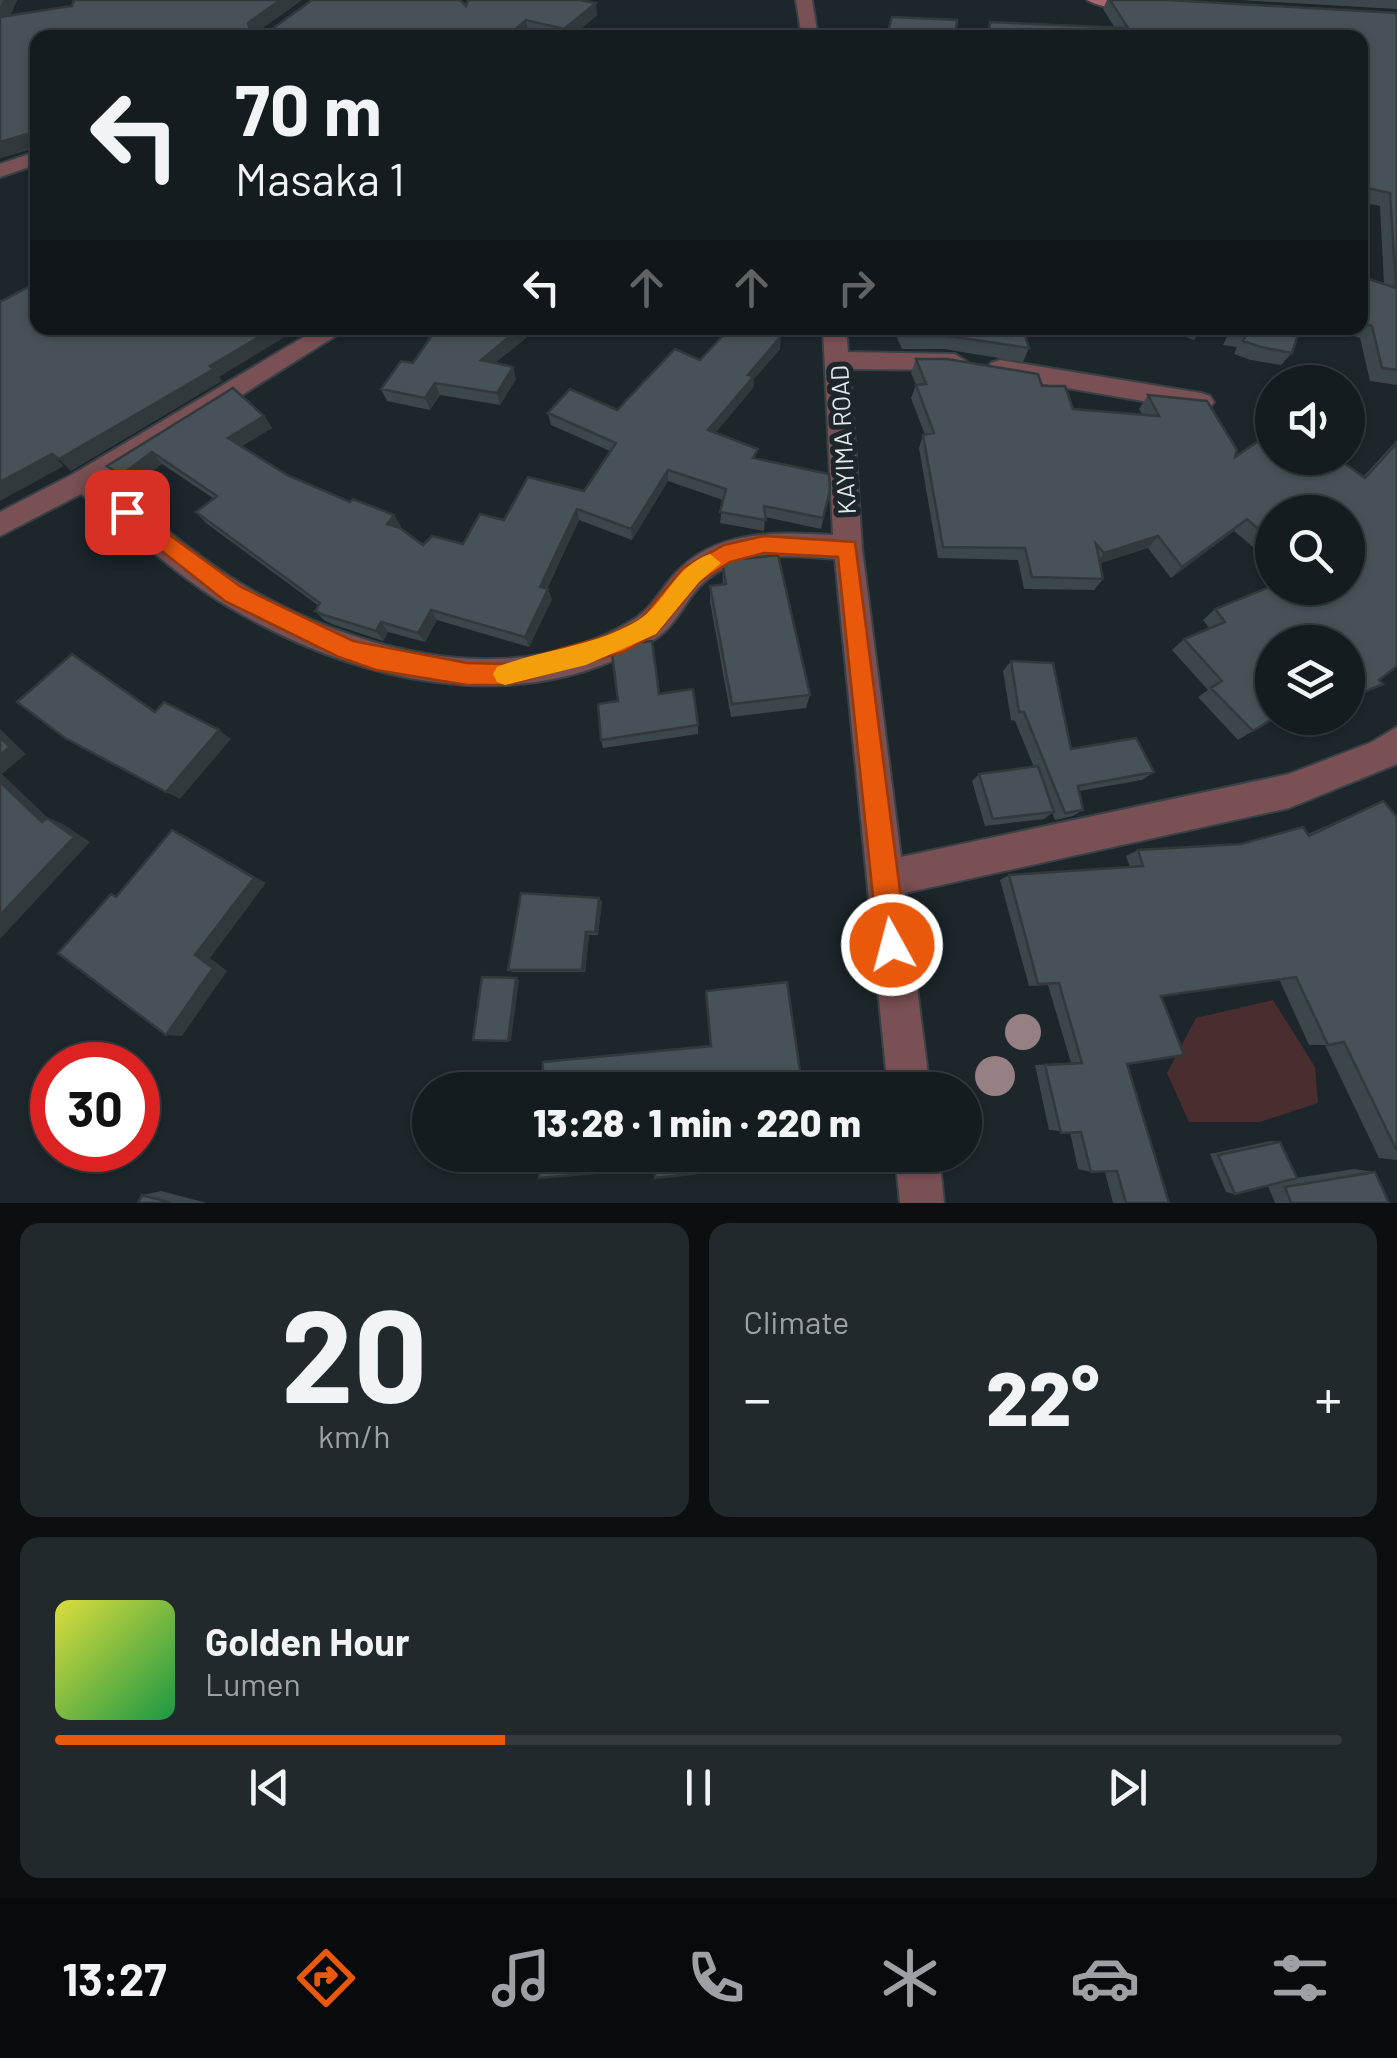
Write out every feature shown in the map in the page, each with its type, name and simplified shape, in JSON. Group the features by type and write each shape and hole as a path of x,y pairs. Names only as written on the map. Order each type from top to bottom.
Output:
{"street":[{"path":"804,0 809,30"},
{"path":"1095,0 1167,4"},
{"path":"0,171 30,160"},
{"path":"0,525 83,481 324,335"},
{"path":"836,344 1201,402"},
{"name":"KAYIMA ROAD","path":"836,344 848,548 907,1072"},
{"path":"83,481 233,594 347,650 376,659 467,674 508,674 614,644 648,627 691,575 724,554 764,544 848,548"},
{"path":"884,878 1289,791 1382,754 1397,743"},
{"path":"918,1172 922,1203"}],"shaded area":[{"path":"1273,1000 1315,1067 1318,1103 1260,1122 1189,1122 1167,1073 1196,1018"}],"building":[{"path":"74,0 280,0 248,23 250,29 272,29 312,0 460,0 466,6 468,0 596,3 564,29 526,20 514,30 30,30 30,135 0,142 0,17 72,6"},
{"path":"1110,0 1397,13 1397,370 1382,368 1372,326 1368,325 1368,279 1396,288 1390,193 1368,188 1368,30 990,30 990,22 1128,28"},
{"path":"892,17 957,20 956,30 888,30"},
{"path":"30,286 30,335 262,335 210,366 214,369 59,459 52,454 0,482 0,302"},
{"path":"432,335 511,335 481,360 513,367 497,393 435,383 425,398 381,389 401,361 413,363"},
{"path":"723,335 781,336 748,375 754,376 708,430 758,449 753,458 829,474 830,490 823,518 764,506 766,520 720,512 726,489 668,470 631,529 577,509 540,587 548,589 525,637 431,610 418,633 381,622 376,631 324,615 315,611 320,603 196,512 217,496 152,452 121,475 107,466 233,388 264,416 228,438 287,475 350,502 353,499 394,515 387,524 400,528 423,545 432,536 463,544 480,514 504,520 528,477 584,491 616,443 548,413 570,389 617,410 675,349 700,360"},
{"path":"1025,335 1029,348 948,336 906,336"},
{"path":"1246,335 1298,335 1292,353 1243,341"},
{"path":"916,359 947,359 1038,374 1042,386 1065,386 1073,409 1159,416 1148,395 1207,401 1237,450 1235,457 1255,443 1255,475 1365,478 1397,443 1397,666 1379,680 1383,684 1365,692 1365,625 1255,625 1253,731 1211,688 1222,681 1184,639 1225,622 1215,609 1255,593 1255,605 1365,605 1365,495 1255,495 1255,526 1247,519 1182,567 1158,536 1104,553 1096,544 1103,579 1032,577 1025,548 943,547 923,435 934,433 916,385 926,384"},
{"path":"778,555 810,695 732,704 710,586 726,584 722,561"},
{"path":"652,641 659,694 693,689 698,725 601,740 598,704 618,701 612,653 632,643"},
{"path":"72,654 155,712 164,702 219,730 166,792 65,738 17,702"},
{"path":"1011,661 1053,663 1071,749 1136,738 1154,772 1078,786 1083,810 1065,813 1024,712 1019,712"},
{"path":"0,737 10,747 0,755"},
{"path":"1038,766 1054,812 993,819 979,774"},
{"path":"0,782 42,822 47,818 74,837 0,915"},
{"path":"1383,801 1397,817 1397,1151 1344,1042 1328,1045 1296,977 1161,996 1184,1055 1127,1064 1169,1203 1126,1203 1117,1171 1091,1172 1081,1132 1061,1133 1045,1065 1082,1063 1059,983 1038,984 1009,875 1143,866 1138,850 1241,844 1303,827 1309,836"},
{"path":"172,830 254,878 195,955 213,968 166,1035 58,953 111,894 116,897"},
{"path":"521,893 599,898 595,932 586,932 582,970 508,970"},
{"path":"482,977 516,978 508,1041 473,1040"},
{"path":"787,982 800,1072 543,1072 543,1062 711,1046 706,991"},
{"path":"1280,1142 1297,1178 1235,1194 1218,1155"},
{"path":"539,1172 609,1172 539,1178"},
{"path":"655,1172 708,1172 655,1178"},
{"path":"1375,1172 1389,1203 1291,1203 1285,1187"},
{"path":"142,1195 171,1203 138,1203"}],"slow traffic":[{"path":"505,674 586,655 648,627 691,575 710,563"}],"route":[{"path":"127,512 233,594 347,650 376,659 467,674 508,674 614,644 648,627 691,575 724,554 764,544 848,548 892,945"}]}
